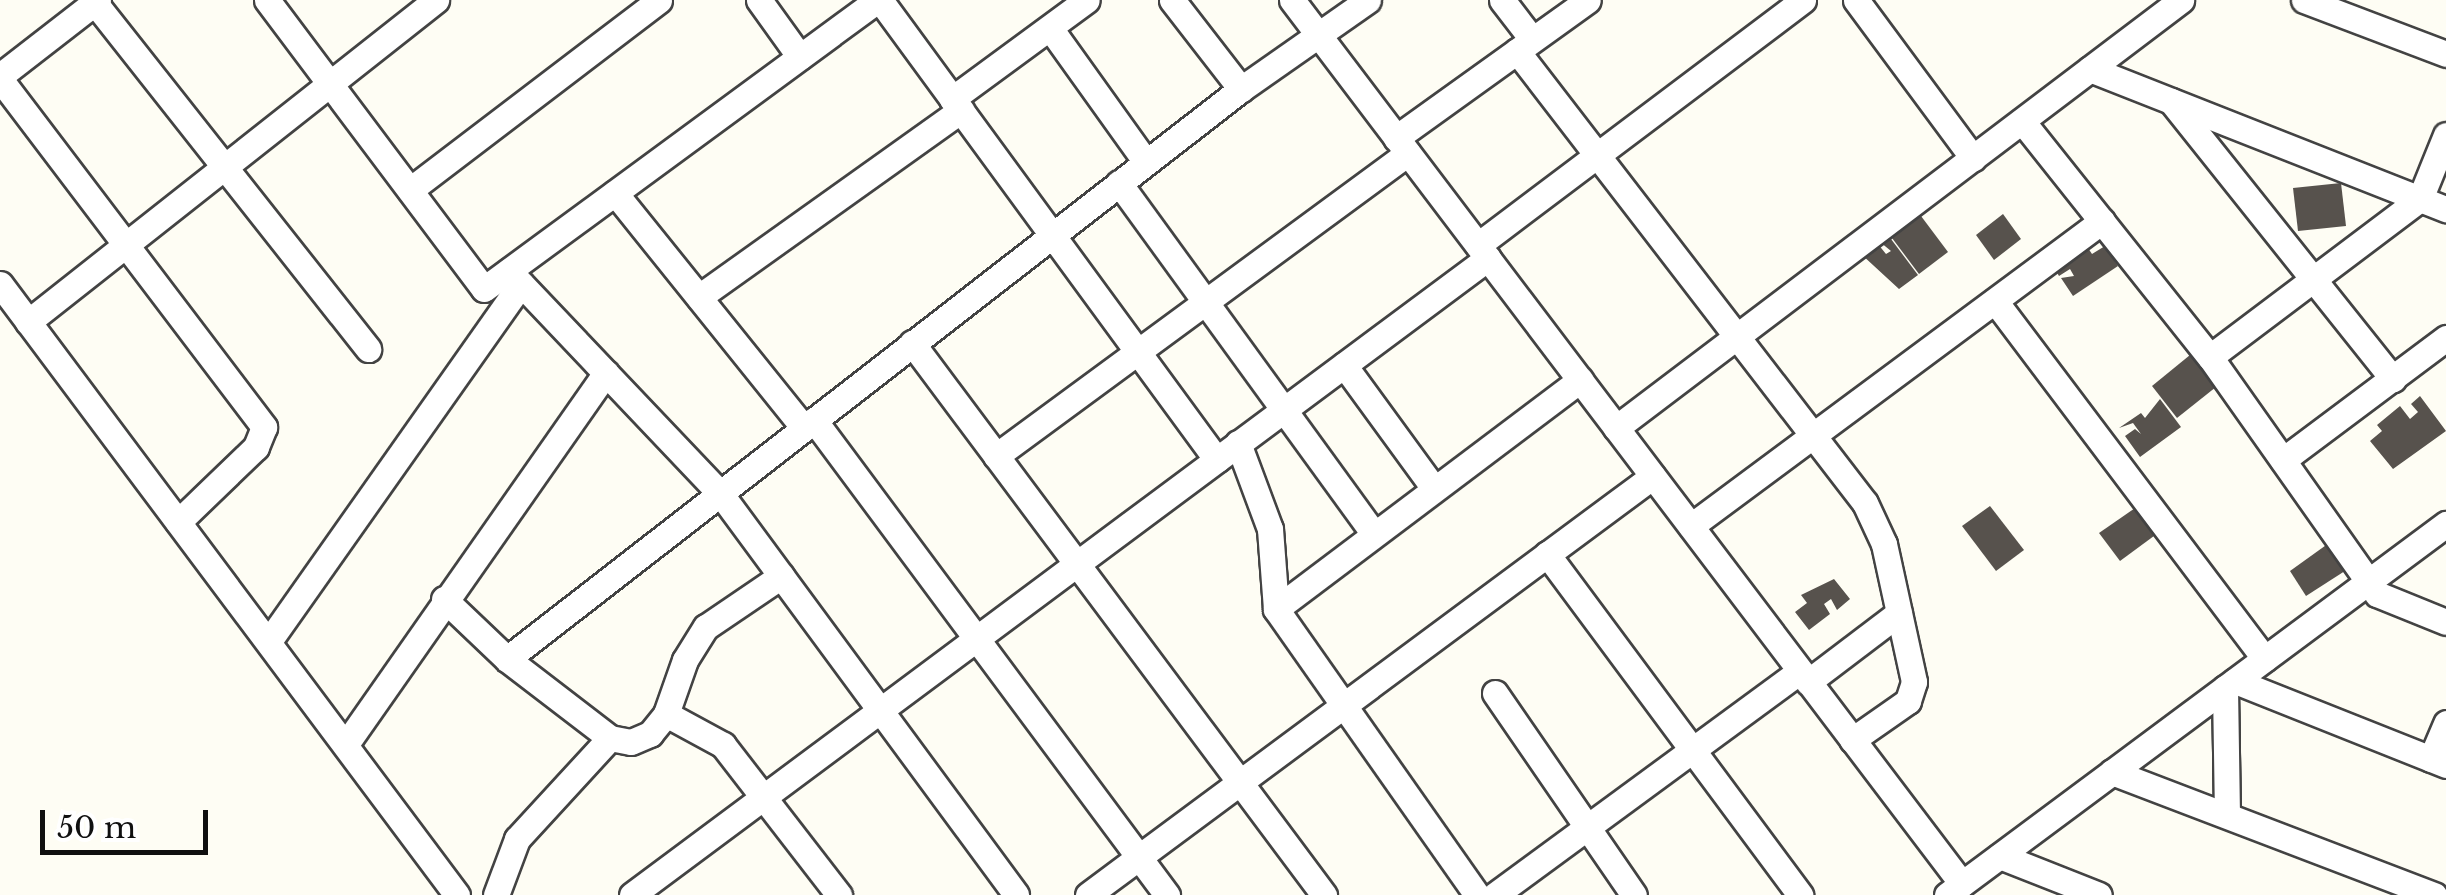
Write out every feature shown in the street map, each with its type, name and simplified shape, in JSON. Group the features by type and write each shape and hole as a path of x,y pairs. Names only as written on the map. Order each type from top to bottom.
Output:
{"street":[{"path":"266,0 484,289 515,278"},
{"path":"410,190 659,0"},
{"path":"759,0 800,57"},
{"path":"269,642 515,278 615,192 878,0 1216,460"},
{"path":"700,298 1088,0"},
{"path":"1172,0 1241,88"},
{"path":"1292,0 1852,740 1954,890 2446,524"},
{"path":"507,658 1241,88 1368,0"},
{"path":"1502,0 1525,45 1597,155 1865,502 1884,544 1914,682 1908,702 1852,740"},
{"path":"996,456 1205,302 1525,45 1588,0"},
{"path":"632,895 1344,365 1597,155 1802,0"},
{"path":"1856,0 1973,158"},
{"path":"1616,428 2181,0"},
{"path":"2304,0 2446,54"},
{"path":"178,522 256,447 264,427 0,78 97,2 222,169 368,348"},
{"path":"28,322 430,2"},
{"path":"1050,28 1146,162"},
{"path":"2090,69 2446,209"},
{"path":"2171,102 2393,378"},
{"path":"2022,121 2210,358 2377,594 2446,622"},
{"path":"2210,358 2420,198 2446,135"},
{"path":"1118,183 1373,532"},
{"path":"615,192 809,424 976,638 1168,895"},
{"path":"1690,526 2102,222"},
{"path":"515,278 720,493 1016,895"},
{"path":"0,284 457,895"},
{"path":"1995,301 2265,658"},
{"path":"2283,460 2446,338"},
{"path":"912,343 1324,895"},
{"path":"1344,365 1433,487"},
{"path":"346,744 444,598 606,373"},
{"path":"1276,609 1373,532 1580,380"},
{"path":"1238,443 1270,529 1276,609 1477,895"},
{"path":"1088,895 1653,476"},
{"path":"1548,554 1800,895"},
{"path":"444,598 507,658 610,738 631,742 650,734 666,714 685,660 706,627 780,576"},
{"path":"1495,895 1692,750 1899,612"},
{"path":"2230,684 2439,762 2446,724"},
{"path":"2227,814 2230,684"},
{"path":"1495,692 1634,895"},
{"path":"666,714 723,745 839,895"},
{"path":"496,895 517,839 610,738"},
{"path":"2112,772 2434,895"},
{"path":"2000,856 2098,895"}],"building":[{"path":"2341,183 2346,226 2298,231 2293,188"},
{"path":"1918,212 1948,252 1919,274 1889,234"},
{"path":"2003,214 2021,239 1994,260 1976,235"},
{"path":"2096,233 2101,240 2088,248 2092,254 2105,246 2118,266 2073,296 2061,278 2074,276 2070,269 2059,276 2051,263"},
{"path":"1888,235 1918,275 1899,289 1861,254 1873,238 1886,254 1891,251 1880,242"},
{"path":"2190,355 2216,387 2177,418 2152,386"},
{"path":"2420,396 2446,431 2393,469 2370,441 2382,431 2377,425 2400,406 2410,419 2418,412 2411,404"},
{"path":"2160,399 2181,427 2140,457 2125,436 2135,429 2141,434 2133,423 2119,428 2141,413 2145,418"},
{"path":"1990,506 2024,550 1996,571 1962,526"},
{"path":"2138,506 2158,533 2120,561 2099,533"},
{"path":"2329,543 2348,569 2306,596 2290,571"},
{"path":"1834,579 1850,599 1837,610 1831,599 1824,604 1830,614 1809,630 1795,612 1807,603 1801,595"}]}
